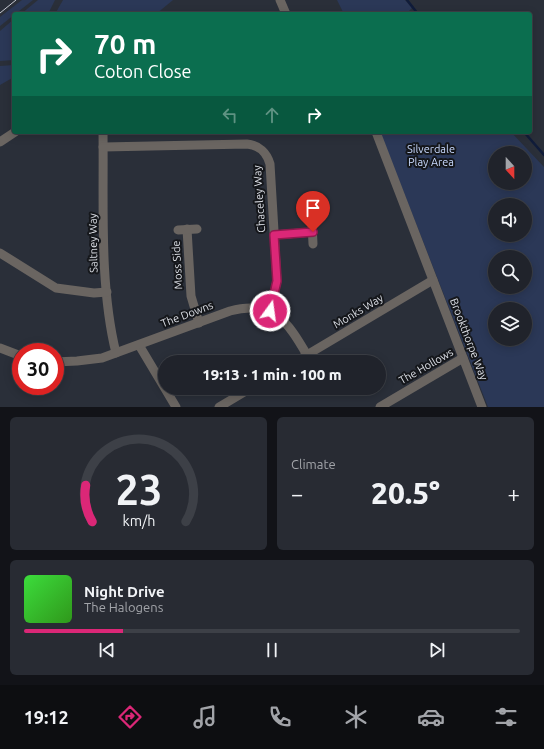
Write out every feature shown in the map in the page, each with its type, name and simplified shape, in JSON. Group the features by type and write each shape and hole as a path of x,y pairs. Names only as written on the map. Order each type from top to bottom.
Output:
{"street":[{"path":"280,0 285,12"},
{"path":"0,142 12,134"},
{"name":"Saltney Way","path":"103,134 107,292 111,332 116,353"},
{"path":"377,134 433,280"},
{"name":"Chaceley Way","path":"103,147 255,145 264,152 270,164 277,281 270,311"},
{"path":"312,223 313,244"},
{"name":"Moss Side","path":"187,229 191,296 199,322"},
{"path":"274,235 313,232"},
{"path":"0,253 56,288 107,292"},
{"name":"Monks Way","path":"307,355 433,280"},
{"name":"Brookthorpe Way","path":"433,280 482,407"},
{"name":"The Downs","path":"64,361 87,360 116,353 199,322 243,308 258,308 270,311 288,325 307,355"},
{"path":"139,345 176,407"},
{"path":"0,348 12,353"},
{"name":"The Hollows","path":"380,407 391,404 463,358"},
{"path":"219,407 239,395"}],"green space":[{"path":"22,0 33,0 18,12 12,12 12,17 0,26 0,17"},
{"path":"38,0 55,0 49,12 23,12"},
{"path":"63,0 173,0 158,12 56,12"},
{"path":"337,0 405,0 412,8 408,12 343,12"},
{"path":"12,21 12,60 0,61 0,31"},
{"path":"12,65 12,78 0,85 0,66"},
{"name":"Silverdale Play Area","path":"381,134 513,134 524,146 488,146 488,190 532,190 532,154 544,167 544,407 488,407"}],"waterway":[{"path":"407,0 416,12"},
{"path":"526,134 544,155"}],"tram line":[{"path":"0,13 16,0"}],"route":[{"path":"270,311 277,281 274,235 313,232"}]}
